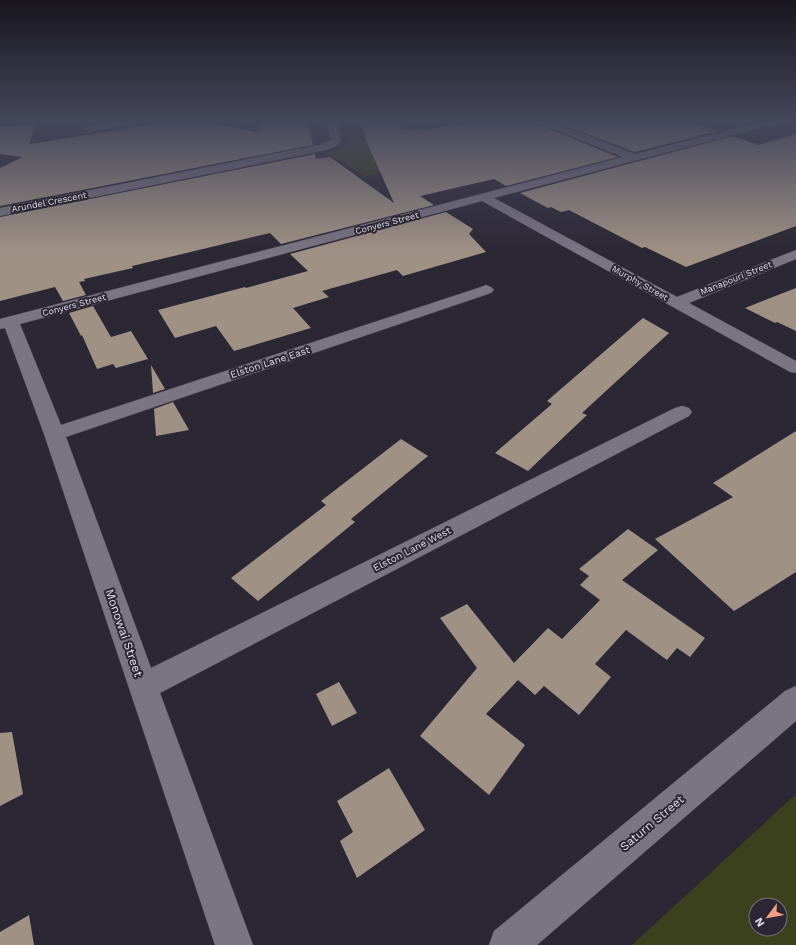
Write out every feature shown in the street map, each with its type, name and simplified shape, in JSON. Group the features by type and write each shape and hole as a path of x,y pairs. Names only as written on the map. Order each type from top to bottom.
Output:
{"street":[{"name":"Arundel Crescent","path":"0,212 236,165"},
{"name":"Conyers Street","path":"6,323 607,165"},
{"name":"Murphy Street","path":"483,197 796,368"},
{"name":"Manapouri Street","path":"676,303 796,254"},
{"name":"Elston Lane East","path":"54,434 486,290"},
{"name":"Monowai Street","path":"6,323 54,434 234,945"},
{"name":"Elston Lane West","path":"143,687 682,412"},
{"name":"Saturn Street","path":"508,945 796,701"}],"green space":[{"path":"347,165 415,165 366,176"},
{"path":"796,794 796,945 632,945"}],"building":[{"path":"6,165 210,165 0,206 0,168"},
{"path":"260,165 341,165 394,203 377,165 587,165 506,186 494,179 420,196 434,205 281,244 270,233 132,266 133,268 84,279 85,281 79,282 86,295 63,301 55,287 0,301 0,217"},
{"path":"624,165 796,165 796,226 686,267 645,247 642,248 569,210 561,212 551,207 548,208 520,193"},
{"path":"446,212 473,229 469,234 486,252 403,276 397,270 322,291 329,297 293,308 311,328 234,351 216,326 175,338 158,310 308,271 290,254"},
{"path":"796,288 796,331 777,322 775,323 745,308"},
{"path":"93,306 111,337 131,331 148,359 116,368 113,364 97,369 82,335 81,336 69,313"},
{"path":"643,318 669,333 582,413 587,415 528,471 495,453 552,404 547,401"},
{"path":"151,365 165,389 153,393"},
{"path":"173,402 189,430 156,436 154,409"},
{"path":"796,431 796,572 734,611 655,539 733,497 713,483"},
{"path":"401,439 428,456 351,519 355,522 258,601 231,578 326,505 321,501"},
{"path":"628,529 658,550 622,580 705,638 690,657 677,648 667,660 626,630 595,664 611,677 579,715 544,686 535,695 518,680 486,714 525,745 489,795 420,736 477,668 440,618 467,604 514,663 548,628 562,639 600,600 580,585 589,576 579,569"},
{"path":"339,682 357,713 332,726 316,694"},
{"path":"12,732 23,794 0,806 0,733"},
{"path":"389,768 425,830 357,878 340,841 353,832 337,801"},
{"path":"29,915 34,945 0,945 0,932"}]}
